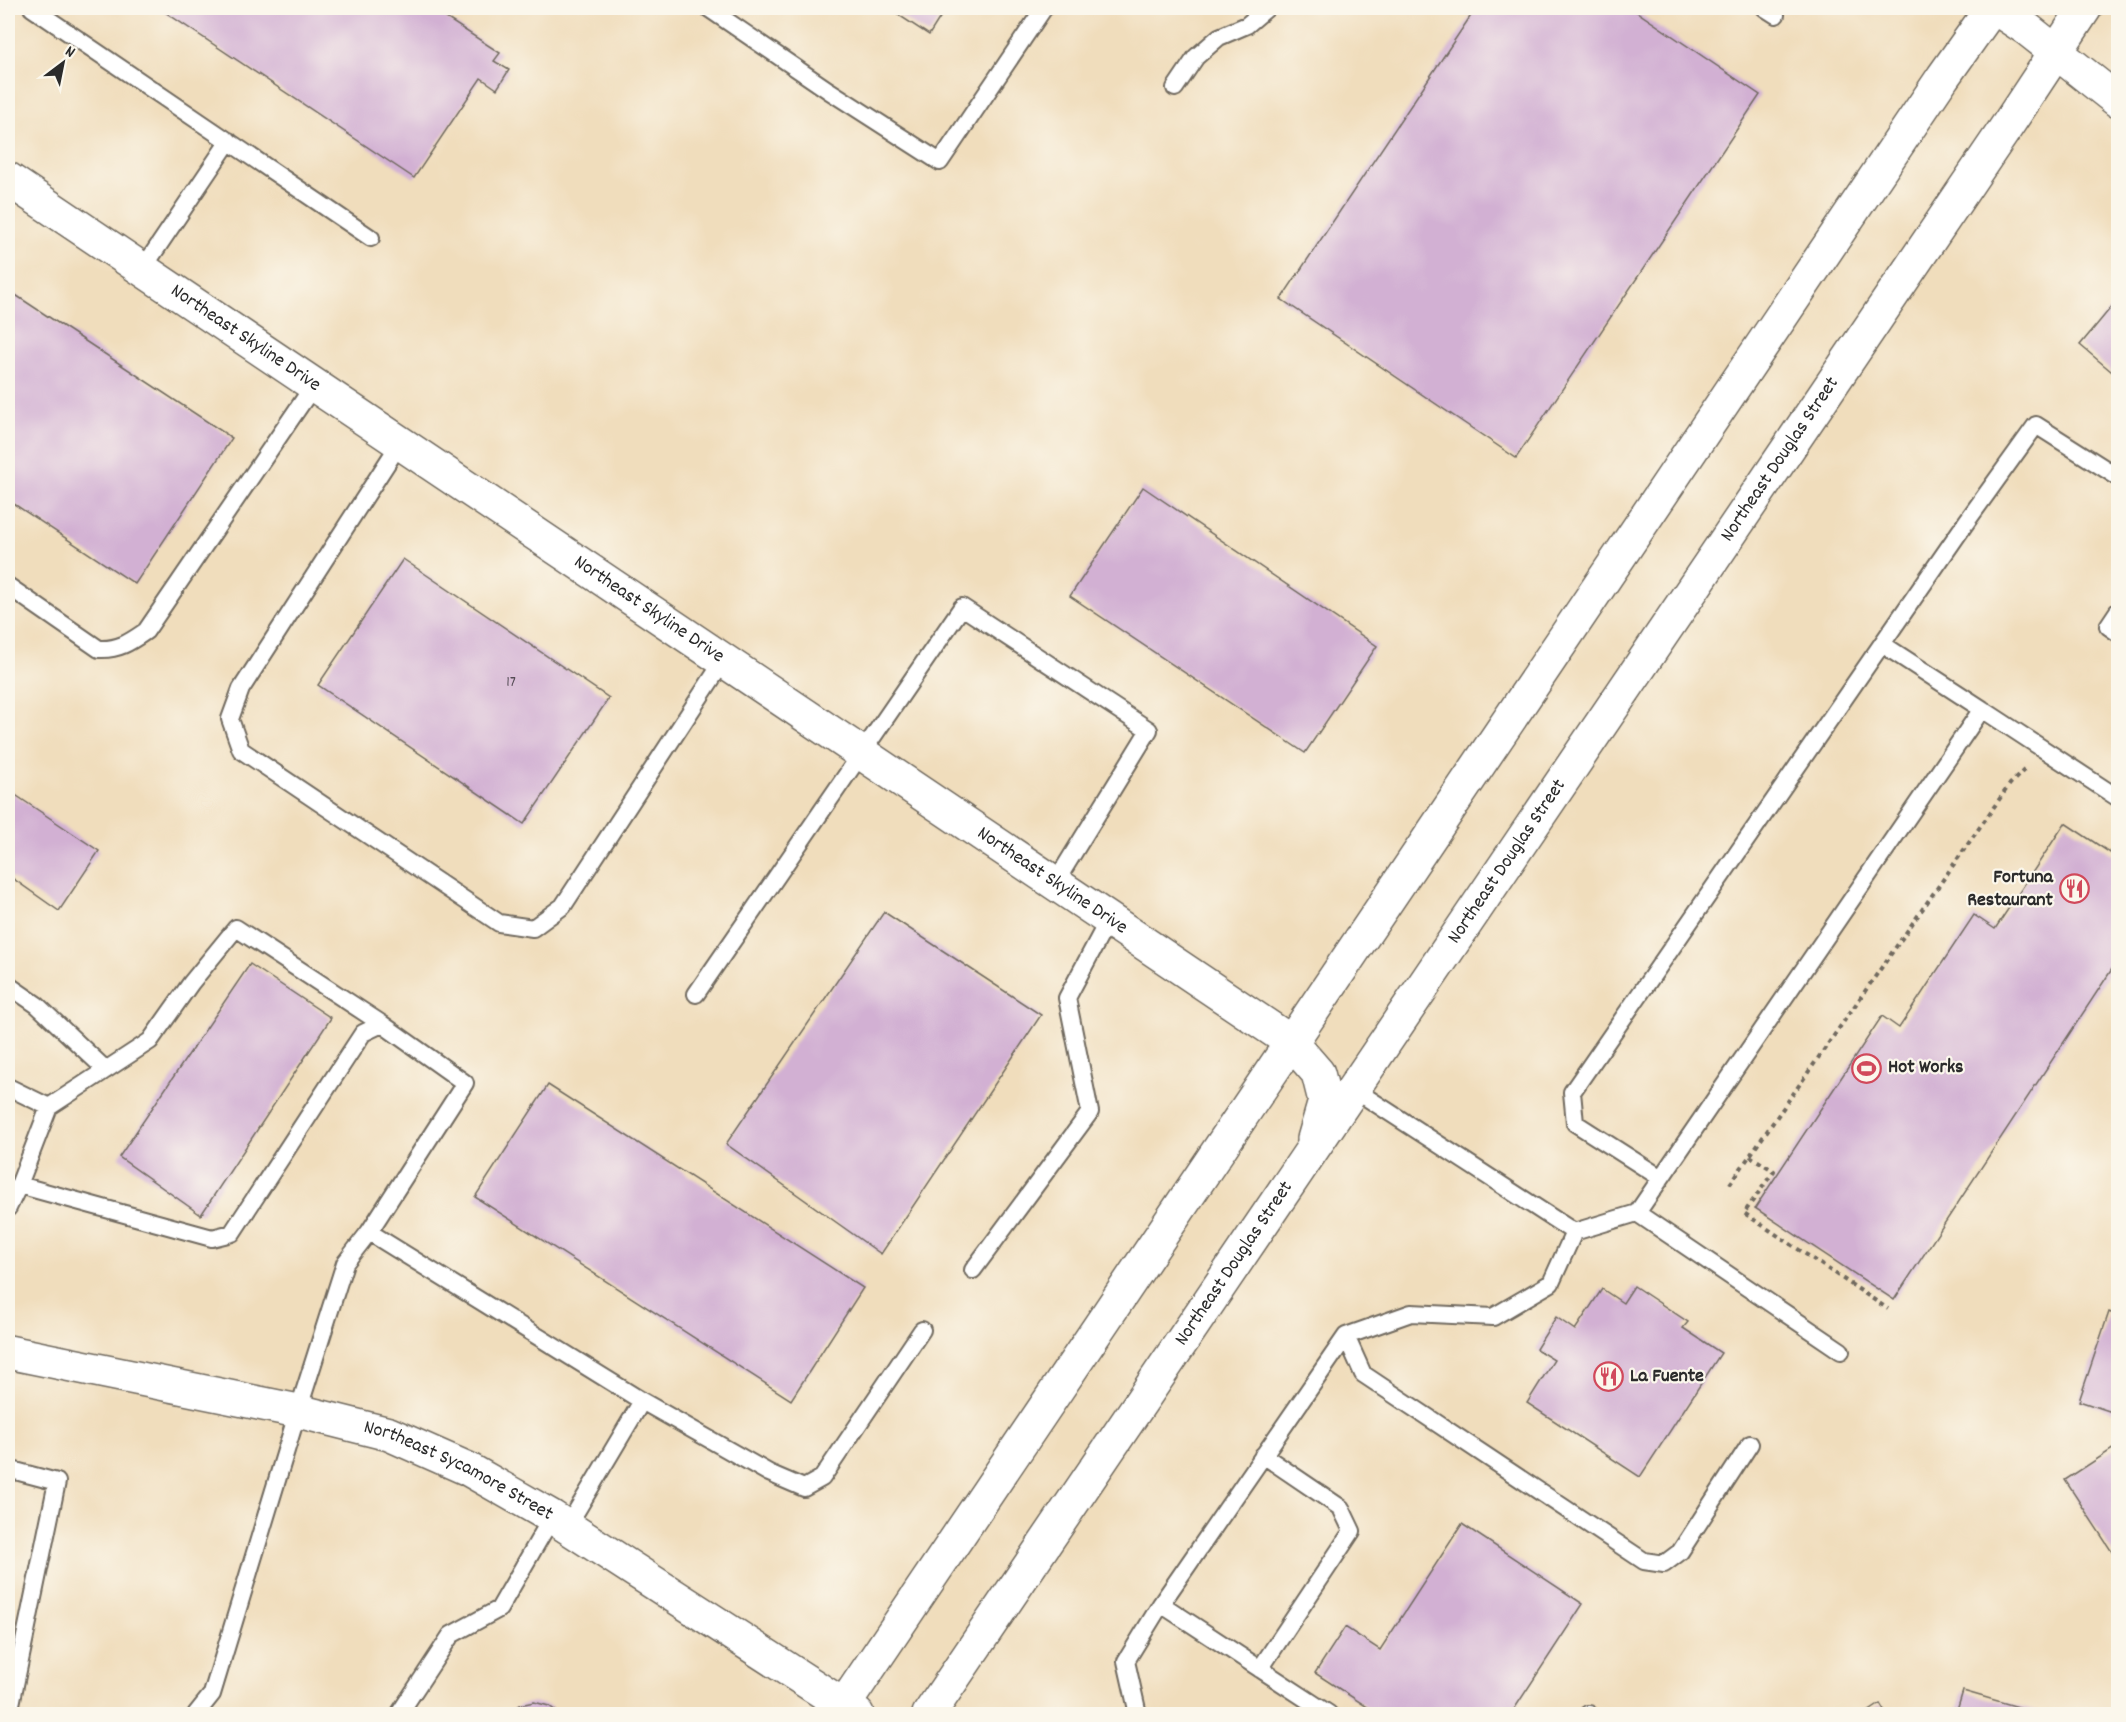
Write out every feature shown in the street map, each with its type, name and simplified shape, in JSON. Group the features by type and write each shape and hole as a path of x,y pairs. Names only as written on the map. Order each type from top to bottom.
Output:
{"main road":[{"path":"846,1712 1291,1042 1937,87 1994,8 2055,51 2118,101"},
{"name":"Northeast Douglas Street","path":"929,1714 1309,1158 2085,8"},
{"name":"Northeast Skyline Drive","path":"8,179 1291,1042 1318,1073 1325,1101 1309,1158"},
{"name":"Northeast Sycamore Street","path":"8,1352 298,1411 389,1434 468,1469 559,1522 846,1712"}],"lane":[{"path":"32,8 371,238"},
{"path":"708,8 828,90 940,162 1044,8"},
{"path":"1175,88 1196,57 1219,37 1247,25 1267,8"},
{"path":"142,270 229,141"},
{"path":"8,586 99,649 111,650 126,645 146,631 314,385"},
{"path":"1661,1178 1575,1123 1572,1092 1881,644 2036,425 2118,477"},
{"path":"400,443 241,689 230,719 241,750 250,757 499,923 533,928 562,906 724,660"},
{"path":"696,994 962,607 1149,729 1055,883"},
{"path":"2118,611 2108,626 2118,633"},
{"path":"1881,644 2118,798"},
{"path":"1138,1714 1126,1661 1161,1604 1346,1336 1411,1313 1493,1317 1551,1283 1574,1232 1637,1213 1982,709"},
{"path":"973,1270 1090,1112 1067,998 1109,920"},
{"path":"8,1208 49,1107 150,1041 191,983 236,928 382,1024 465,1083 369,1232 345,1263 212,1694 196,1714"},
{"path":"8,985 37,1005 106,1070"},
{"path":"19,1185 212,1238 232,1233 363,1033 382,1024"},
{"path":"8,1088 49,1107"},
{"path":"1355,1090 1574,1232"},
{"path":"1637,1213 1841,1351"},
{"path":"369,1232 642,1401 769,1473 804,1488 822,1478 922,1330"},
{"path":"1346,1336 1363,1374 1644,1561 1664,1564 1680,1552 1750,1444"},
{"path":"399,1714 451,1635 499,1609 642,1401"},
{"path":"1260,1669 1352,1531 1341,1508 1263,1455"},
{"path":"8,1469 57,1482 9,1714"},
{"path":"1161,1604 1329,1714"}],"path":[{"path":"1730,1184 2010,784 2027,767 2050,754"},
{"path":"1750,1156 1774,1171 1744,1213 1888,1309"}],"building":[{"path":"159,8 431,8 500,53 494,61 509,70 497,89 481,78 414,178"},
{"path":"888,8 946,8 929,35"},
{"path":"1476,8 1631,8 1760,95 1516,458 1281,299"},
{"path":"8,290 232,438 135,584 8,500"},
{"path":"2118,299 2118,377 2080,345"},
{"path":"1143,487 1377,646 1305,753 1070,596"},
{"path":"403,559 609,698 524,824 318,685"},
{"path":"8,790 99,851 59,911 8,875"},
{"path":"2065,823 2118,858 2118,960 1894,1300 1755,1208 1882,1016 1899,1028 1974,915 1995,929"},
{"path":"884,912 1041,1015 881,1254 726,1144"},
{"path":"250,964 331,1018 201,1215 119,1157"},
{"path":"548,1085 863,1288 791,1400 475,1197"},
{"path":"1634,1286 1688,1322 1683,1328 1721,1353 1640,1477 1527,1403 1554,1360 1536,1349 1556,1317 1575,1330 1602,1289 1623,1303"},
{"path":"2109,1312 2118,1316 2118,1414 2079,1401"},
{"path":"2114,1448 2118,1455 2118,1552 2114,1555 2065,1480"},
{"path":"1462,1524 1583,1604 1511,1714 1378,1714 1315,1673 1345,1627 1380,1650"},
{"path":"1963,1691 2043,1714 1956,1714"},
{"path":"534,1702 549,1706 560,1714 508,1714 520,1705"},
{"path":"1880,1704 1886,1714 1865,1714"}],"place":[{"name":"Fortuna Restaurant","path":"2074,889"},
{"name":"Hot Works","path":"1867,1068"},
{"name":"La Fuente","path":"1609,1377"}]}
